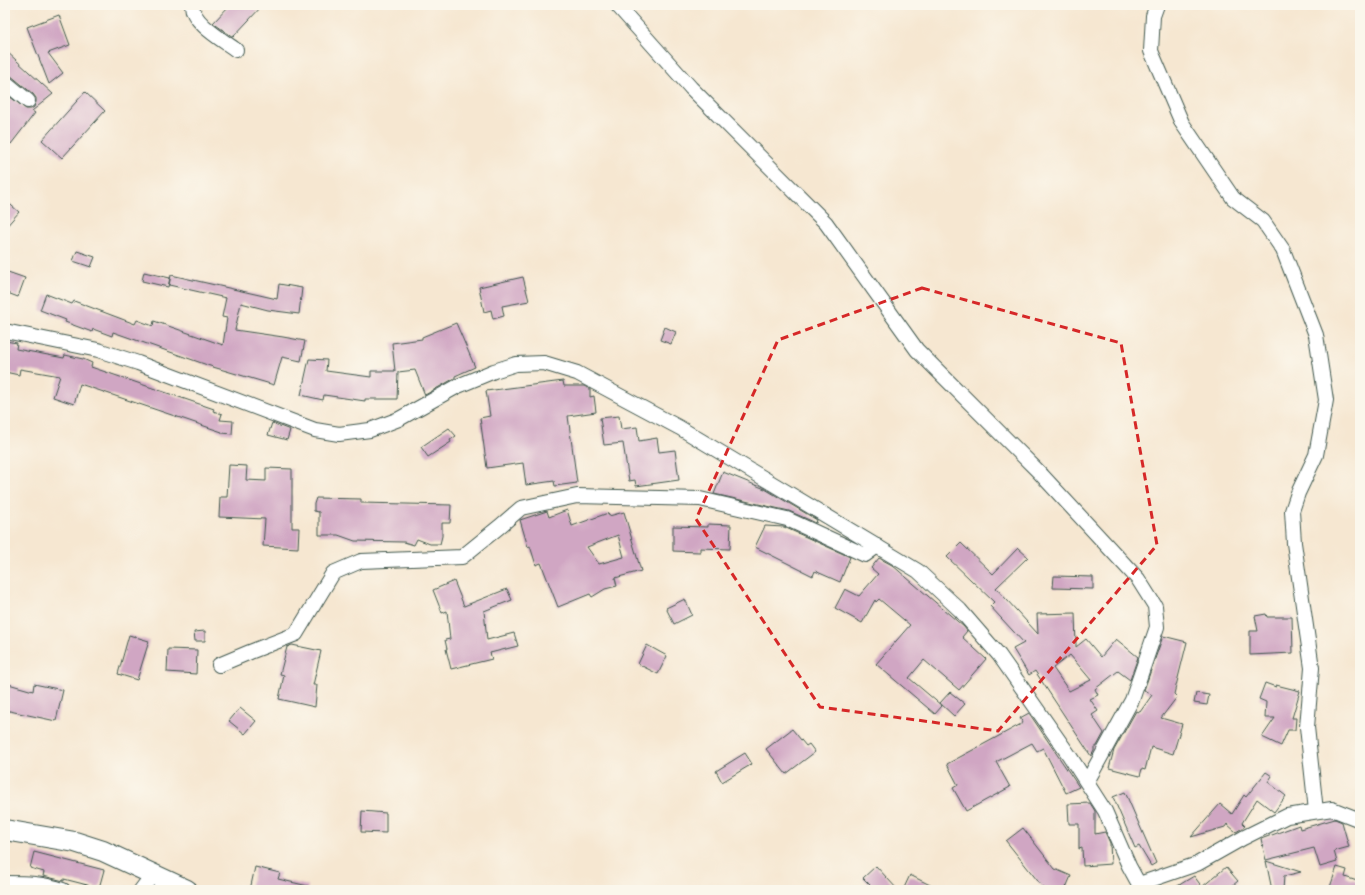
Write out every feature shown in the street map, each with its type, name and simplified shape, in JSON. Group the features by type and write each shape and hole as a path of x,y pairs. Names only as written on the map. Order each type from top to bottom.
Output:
{"main road":[{"path":"5,830 75,842 103,851 187,890"}],"street":[{"path":"192,5 192,10 202,24 236,50"},
{"path":"617,5 691,88 826,223 917,350 1038,471 1138,579 1155,606 1157,627 1132,700 1087,782"},
{"path":"1157,5 1153,16 1151,51 1182,124 1232,198 1263,221 1282,250 1316,335 1326,400 1316,455 1298,493 1292,511 1294,543 1312,668 1307,727 1316,811"},
{"path":"5,82 28,101"},
{"path":"5,331 98,350 138,363 315,430 339,434 370,430 399,419 458,386 494,370 516,364 544,363 577,373 680,428 918,571 960,610 999,655 1069,755 1105,811 1128,866 1141,887 1197,864 1243,838 1287,816 1332,809 1360,820"},
{"path":"220,666 250,652 296,634 333,573 361,561 462,557 521,508 577,496 700,499 787,519 865,555 877,546"},
{"path":"141,890 154,874"},
{"path":"5,882 53,886 63,890"}],"highlighted area":[{"path":"922,288 1121,343 1157,545 998,731 820,707 696,519 778,340"}],"building":[{"path":"230,5 263,5 233,37 213,23"},
{"path":"59,15 70,45 48,53 63,73 49,84 27,27"},
{"path":"5,50 53,94 32,111 35,113 11,144 5,139 5,93 26,109 31,109 34,107 36,98 10,75 5,74"},
{"path":"85,92 105,111 62,158 42,140"},
{"path":"5,200 19,212 5,228"},
{"path":"77,251 95,257 91,267 73,261"},
{"path":"5,271 25,278 18,297 5,292"},
{"path":"144,272 170,278 168,287 142,281"},
{"path":"171,275 277,299 279,284 302,288 299,314 268,310 241,303 235,330 305,341 301,361 282,357 274,385 213,367 113,332 112,336 93,329 92,332 65,322 66,320 40,310 46,294 72,304 74,301 135,324 137,320 153,326 154,321 223,345 227,318 222,317 226,298 169,285"},
{"path":"523,277 529,301 502,306 504,316 493,319 491,310 484,312 479,287"},
{"path":"456,323 475,367 455,376 455,378 425,395 415,370 398,372 397,399 365,399 365,401 324,395 323,400 301,395 309,359 327,360 326,371 371,377 371,371 395,371 392,343 422,339 422,337"},
{"path":"665,327 676,332 671,344 660,340"},
{"path":"5,341 17,343 16,349 64,358 65,355 83,359 92,363 91,367 214,409 213,411 222,414 220,420 233,421 232,434 222,433 80,384 74,404 53,397 60,376 20,369 19,375 5,372"},
{"path":"563,381 564,386 584,386 590,389 590,397 594,396 596,412 568,416 577,483 555,486 554,481 526,485 523,463 487,468 480,418 490,416 486,391"},
{"path":"619,416 621,429 637,427 639,441 657,438 659,452 675,450 679,480 636,486 635,480 629,481 623,443 604,445 600,418"},
{"path":"272,423 290,430 287,440 268,435"},
{"path":"449,428 456,436 450,440 451,442 428,457 421,447"},
{"path":"229,465 247,466 246,480 266,481 266,468 292,469 292,528 299,528 298,548 263,546 265,519 219,517 220,497 227,497"},
{"path":"723,472 765,489 817,520 816,523 789,511 714,494"},
{"path":"316,498 361,499 361,503 451,505 450,523 442,523 442,536 440,544 430,544 417,539 414,545 404,542 355,541 338,535 319,535 319,512 314,511"},
{"path":"567,510 572,526 608,513 609,516 624,512 641,571 615,578 617,586 605,589 592,597 590,594 558,607 541,563 536,565 530,546 528,547 520,520 547,511 549,517","holes":["618,535 624,557 599,564 587,547"]},
{"path":"708,524 731,525 730,549 700,548 700,552 673,551 673,526 708,527"},
{"path":"765,526 784,527 850,557 840,582 815,571 813,576 755,547"},
{"path":"961,543 993,574 1018,548 1028,557 996,588 1038,634 1037,614 1075,613 1076,647 1086,639 1101,657 1116,639 1138,657 1130,680 1118,671 1095,689 1098,695 1090,699 1098,711 1092,715 1104,733 1097,746 1094,748 1091,756 1035,671 1029,675 1013,649 1024,643 990,606 994,602 947,557","holes":["1070,655 1091,680 1069,691 1053,668"]},
{"path":"879,558 892,565 964,627 967,631 962,637 986,659 959,690 924,660 909,678 942,706 935,714 876,664 910,625 879,599 876,602 875,600 862,623 835,608 845,589 859,596 878,574 871,568"},
{"path":"1054,576 1093,577 1093,589 1053,588"},
{"path":"454,581 464,606 507,589 512,600 484,611 487,640 514,633 518,646 490,653 492,659 451,669 445,640 450,639 447,611 442,613 433,590"},
{"path":"685,599 692,615 674,624 666,608"},
{"path":"1266,614 1267,617 1292,617 1293,653 1250,655 1250,631 1258,631 1255,616"},
{"path":"205,631 205,641 195,641 194,632"},
{"path":"129,635 149,641 137,680 118,674"},
{"path":"1163,636 1187,642 1174,694 1177,697 1161,718 1182,724 1173,754 1151,747 1145,770 1142,769 1140,776 1109,768 1114,750 1136,711 1140,712 1152,695 1144,690"},
{"path":"292,645 321,651 313,685 317,685 315,707 279,699 284,675 280,674 287,647"},
{"path":"647,645 667,656 658,674 638,664"},
{"path":"168,649 197,650 196,674 167,672"},
{"path":"5,683 33,691 34,684 63,690 56,721 5,710"},
{"path":"1265,683 1276,687 1276,685 1300,691 1292,718 1296,718 1295,730 1288,730 1281,746 1262,737 1275,718 1265,718 1266,702 1259,699"},
{"path":"950,692 965,704 954,716 940,703"},
{"path":"1196,693 1209,695 1207,705 1194,703"},
{"path":"240,708 256,721 245,734 229,721"},
{"path":"1029,713 1079,787 1066,793 1043,748 1037,751 1032,743 996,762 1010,787 966,811 953,788 958,785 947,764 1023,723 1020,718"},
{"path":"792,729 806,746 809,744 815,752 786,774 766,749"},
{"path":"745,753 752,764 722,782 716,771"},
{"path":"1266,772 1272,776 1268,782 1286,796 1274,812 1257,799 1242,823 1245,826 1236,832 1227,824 1225,827 1191,837 1220,804 1232,814 1244,795 1246,797"},
{"path":"1125,792 1156,863 1151,866 1139,846 1135,848 1113,797"},
{"path":"1090,803 1095,811 1095,834 1105,832 1110,843 1111,864 1083,866 1082,848 1079,849 1079,824 1069,824 1068,804"},
{"path":"362,811 386,813 386,833 361,832"},
{"path":"1335,819 1342,822 1349,847 1334,851 1337,862 1320,867 1314,848 1266,860 1261,839 1299,825 1300,829"},
{"path":"1023,828 1055,869 1071,876 1065,890 1045,890 1006,841"},
{"path":"34,852 104,870 99,888 64,879 64,881 43,876 44,872 30,868"},
{"path":"1266,861 1301,872 1284,876 1283,890 1272,890"},
{"path":"876,866 898,890 864,890 870,885 863,878"},
{"path":"255,867 280,873 278,879 308,886 307,890 250,890"},
{"path":"1226,867 1238,881 1227,890 1171,890 1194,876 1202,887"},
{"path":"1337,867 1347,870 1345,877 1360,882 1360,890 1329,890"},
{"path":"910,875 940,890 903,890"}]}
